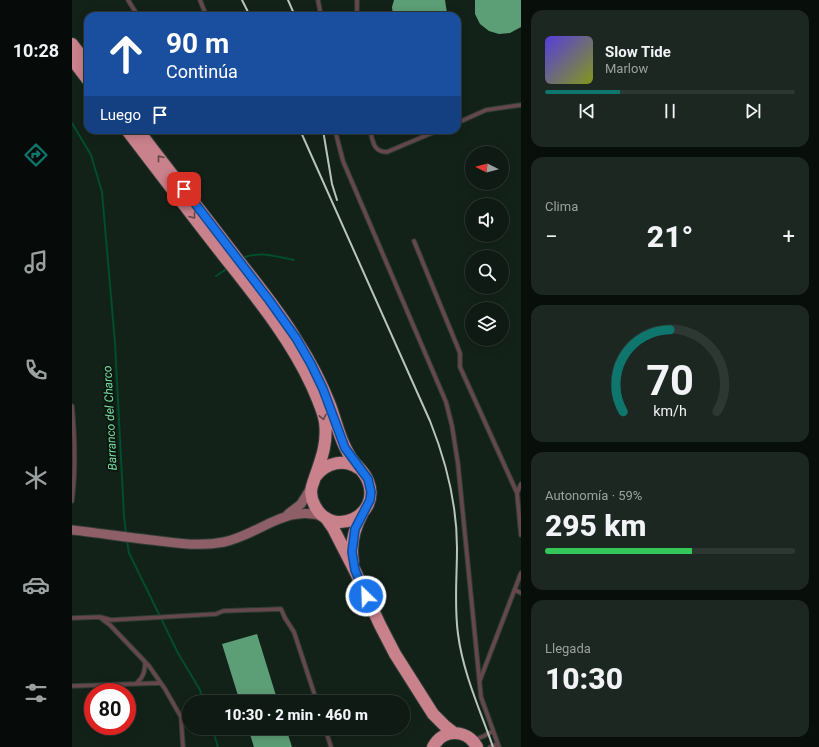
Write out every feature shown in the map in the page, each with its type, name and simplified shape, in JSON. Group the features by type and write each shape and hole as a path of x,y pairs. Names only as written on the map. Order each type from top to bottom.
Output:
{"highway":[{"path":"72,44 84,60"},
{"path":"72,59 84,75"},
{"path":"130,134 262,306 288,343 303,369 321,408 325,424 325,449 314,480 311,494 313,504 318,512 326,518 333,528 395,654 433,714 454,733"},
{"path":"141,134 257,284 296,338 323,389 345,448 368,479 370,496 353,536 352,552 355,570"},
{"path":"314,480 324,468 336,463 350,464 362,471"},
{"path":"326,518 339,522 349,521 357,517 366,508"},
{"path":"433,714 437,731 435,745"},
{"path":"435,745 442,736 454,733 462,734 474,743"}],"main road":[{"path":"72,530 200,544 224,542 251,533 289,513 301,504 310,491 314,480"},
{"path":"275,521 290,515 302,513 314,514 326,518"}],"lane":[{"path":"128,0 136,12"},
{"path":"200,0 205,12"},
{"path":"318,0 320,12"},
{"path":"357,0 357,12"},
{"path":"461,121 486,110 521,105"},
{"path":"336,134 343,161 446,402 452,426 458,464 481,697 499,745 490,747"},
{"path":"371,134 374,146 376,149 383,152 387,152 430,134"},
{"path":"414,241 460,353 460,367 516,493 521,535"},
{"path":"72,406 75,437 75,474 72,502"},
{"path":"516,493 521,484"},
{"path":"479,683 521,573"},
{"path":"515,590 521,593"},
{"path":"72,618 100,617 112,620 216,614 223,611 281,609 294,632 314,695"},
{"path":"100,617 110,625 145,662 160,682 181,717 183,747"},
{"path":"137,684 145,671 145,662"},
{"path":"72,686 160,682"},
{"path":"474,743 493,731"},
{"path":"327,735 331,747"}],"building":[{"path":"394,0 445,0 447,12 393,12"},
{"path":"475,0 521,0 521,27 510,33 499,34 489,31 480,24 475,14"},
{"path":"257,634 276,695 238,695 222,644"},
{"path":"250,735 288,735 292,747 254,747"}],"waterway":[{"name":"Barranco del Charco","path":"72,123 91,155 102,192 115,343 126,534"},
{"path":"241,259 247,256 260,255 294,260"},
{"path":"216,276 228,268"},
{"name":"Barranco del Charco","path":"127,541 129,553 178,653 202,695"},
{"name":"Barranco del Charco","path":"214,735 218,747"}],"railway":[{"path":"242,0 248,12"},
{"path":"288,0 293,12"},
{"path":"302,134 430,421 446,467 455,515 457,548 456,612 460,649 472,691 493,747"},
{"path":"324,134 332,184 337,200"}],"route":[{"path":"184,189 269,300 296,338 323,389 345,448 368,479 371,492 369,504 355,529 352,543 352,561 366,596"}]}
